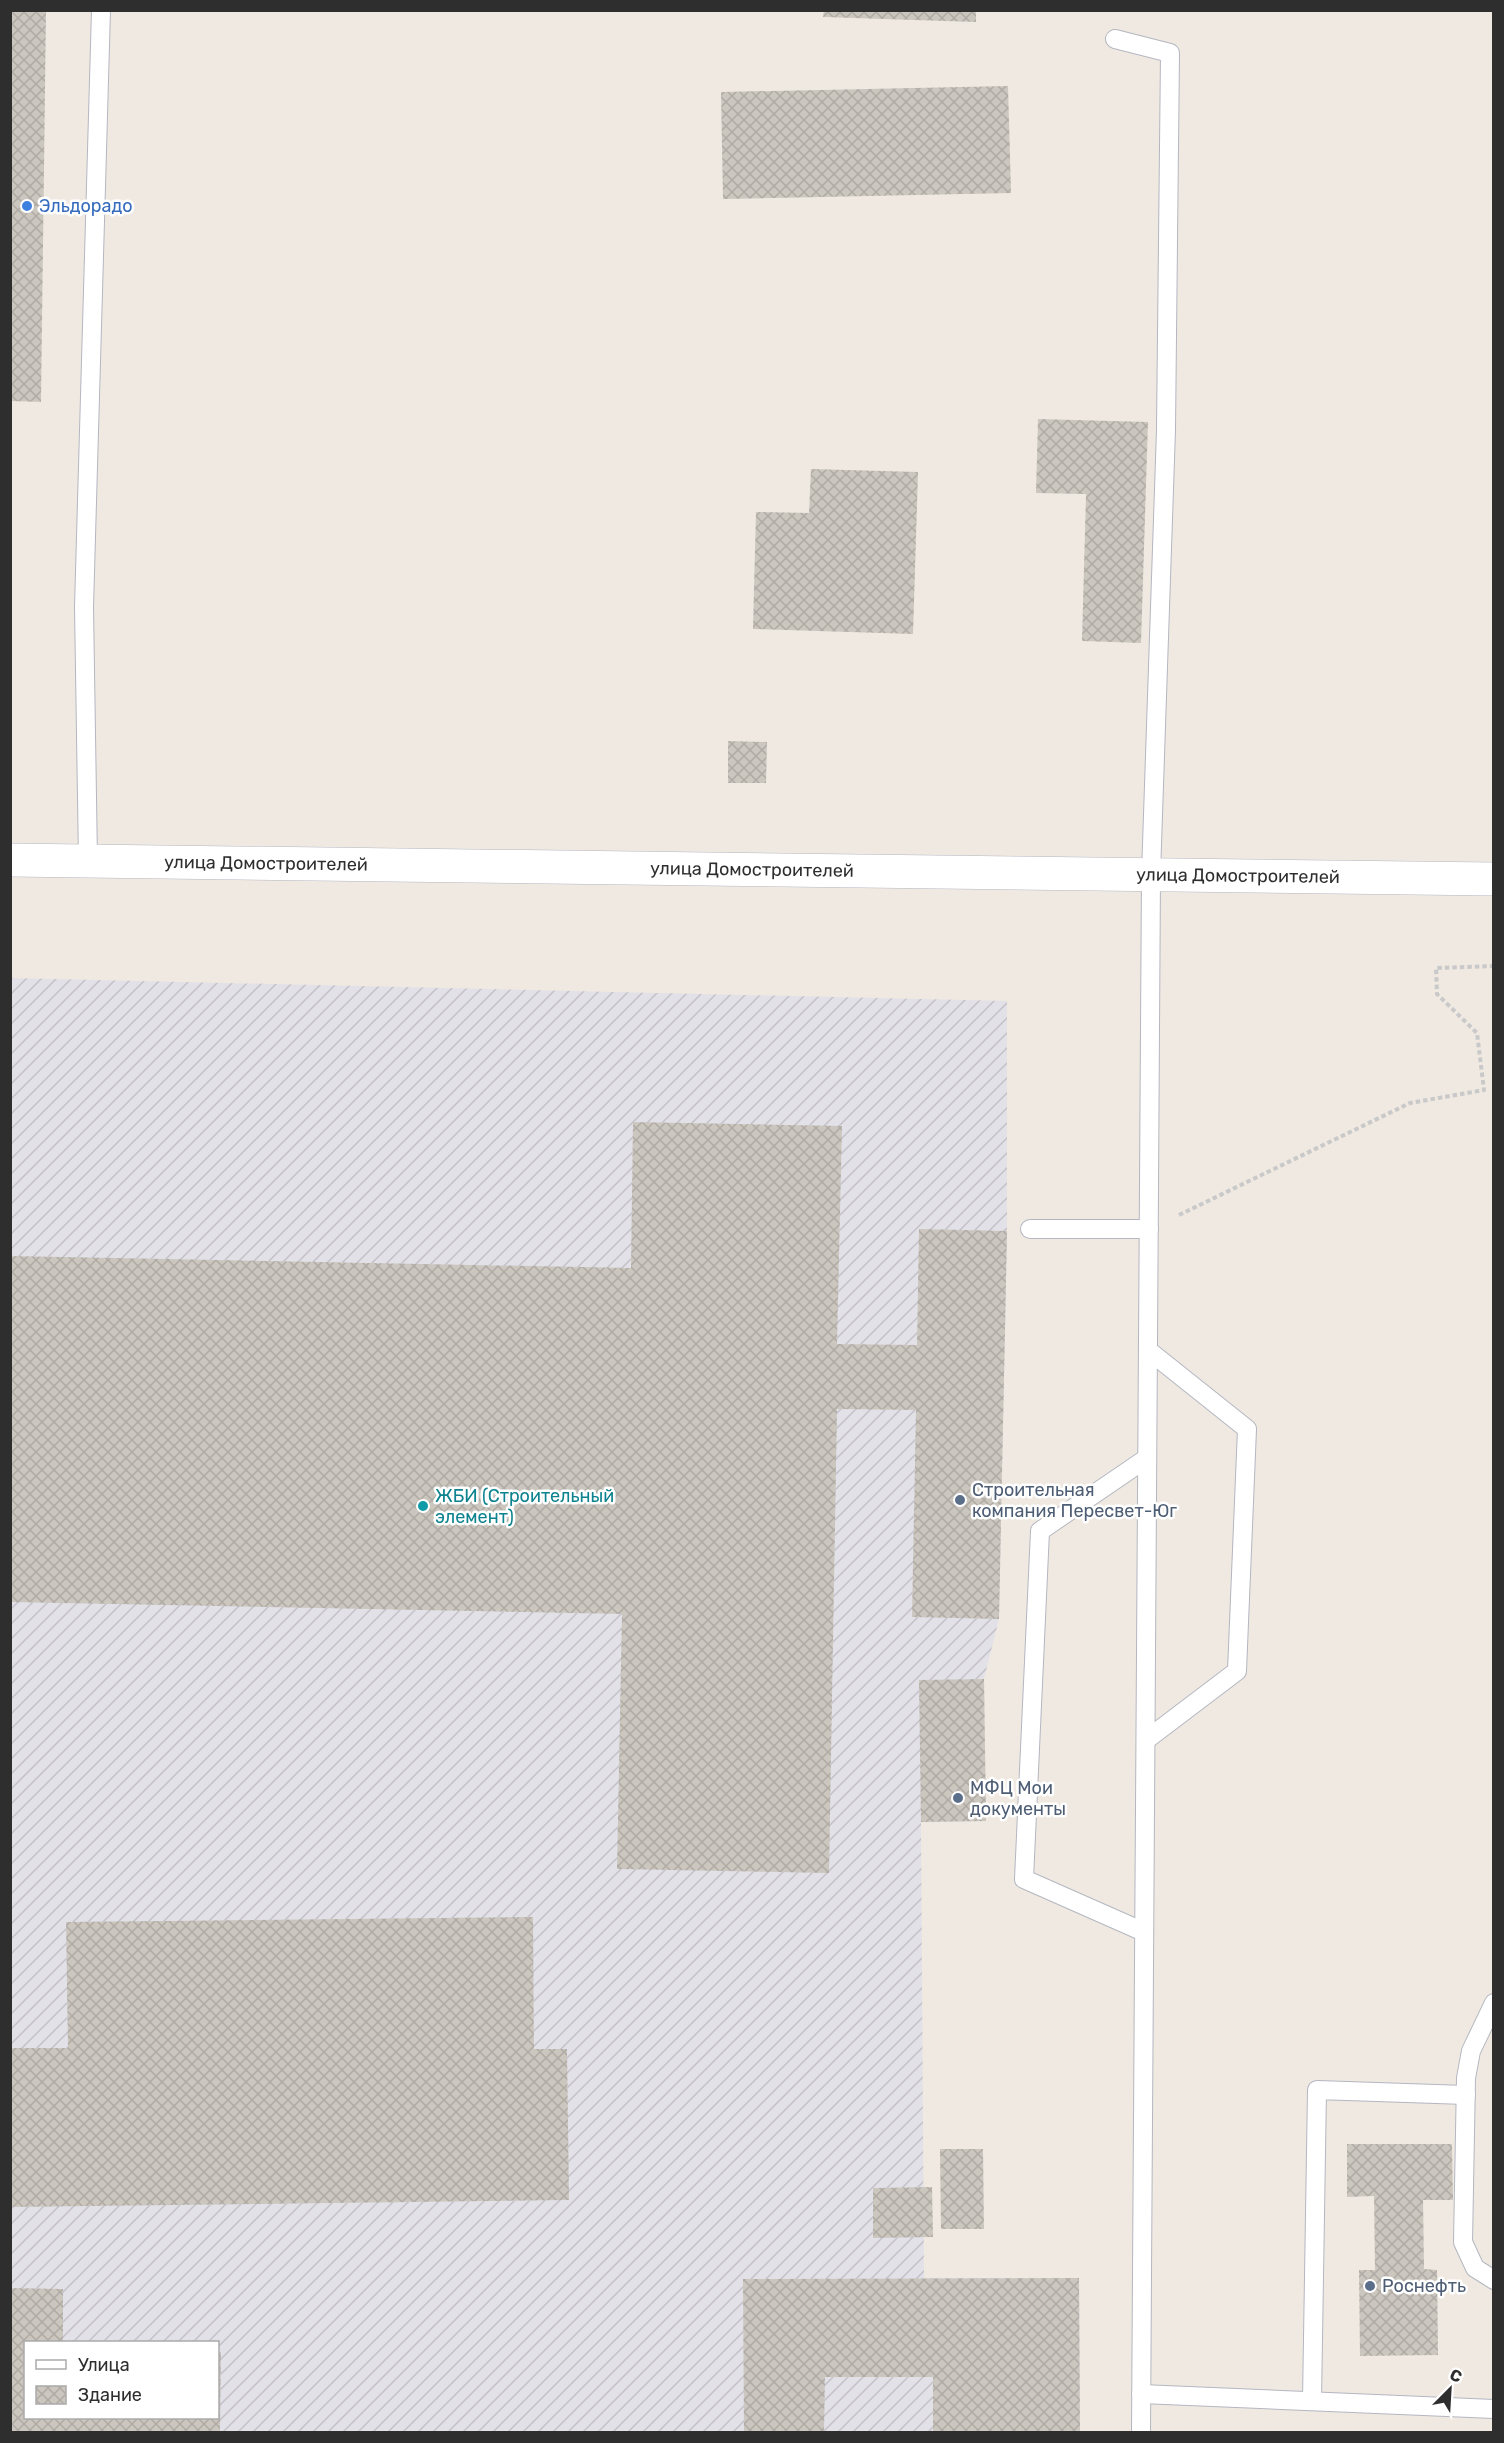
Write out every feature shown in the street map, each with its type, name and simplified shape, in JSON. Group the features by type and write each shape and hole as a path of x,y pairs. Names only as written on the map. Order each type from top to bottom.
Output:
{"street":[{"name":"улица Домостроителей","path":"10,860 1494,879"}],"lane":[{"path":"88,861 84,607 101,10"},
{"path":"1115,39 1170,52 1166,430 1151,874 1141,2433"},
{"path":"1030,1229 1149,1229"},
{"path":"1146,1740 1237,1671 1247,1429 1148,1350"},
{"path":"1144,1932 1024,1879 1040,1531 1147,1458"},
{"path":"1494,2004 1471,2051 1466,2095 1463,2242 1475,2268 1494,2280"},
{"path":"1312,2401 1317,2090 1466,2095"},
{"path":"1142,2394 1494,2409"}],"path":[{"path":"1149,1229 1410,1103 1484,1090 1477,1033 1437,994 1436,968 1494,966"}],"shaded area":[{"path":"11,978 1007,1001 1007,1231 999,1619 984,1679 986,1821 921,1822 924,2278 1079,2278 1080,2432 11,2432"}],"building":[{"name":"Эльдорадо","path":"10,10 46,10 41,402 10,401"},
{"path":"824,10 976,10 976,22 823,17"},
{"path":"1008,86 1011,193 723,199 721,92"},
{"path":"1038,419 1148,422 1141,643 1082,641 1086,494 1036,493"},
{"path":"811,469 918,472 913,634 753,629 756,512 809,513"},
{"path":"728,741 767,742 766,783 728,783"},
{"name":"ЖБИ (Строительный элемент)","path":"633,1122 842,1126 837,1344 917,1345 919,1229 1007,1231 999,1619 912,1617 916,1410 837,1409 829,1873 617,1869 622,1614 10,1602 10,1256 631,1268"},
{"path":"984,1679 986,1821 921,1822 919,1680"},
{"path":"533,1917 534,2049 567,2049 569,2200 10,2207 10,2048 68,2048 66,1922"},
{"path":"1347,2144 1452,2144 1453,2200 1423,2200 1424,2269 1437,2270 1438,2355 1360,2356 1359,2270 1375,2270 1374,2196 1347,2197"},
{"path":"940,2149 983,2149 984,2229 941,2229"},
{"path":"932,2187 933,2237 873,2238 873,2188"},
{"path":"1079,2278 1080,2432 933,2432 933,2377 825,2377 824,2432 744,2432 743,2279"},
{"path":"10,2288 63,2289 63,2341 24,2341 24,2419 219,2419 219,2352 221,2352 220,2432 10,2432"}],"place":[{"name":"Эльдорадо","path":"27,206"},
{"name":"Строительная компания Пересвет-Юг","path":"960,1500"},
{"name":"ЖБИ (Строительный элемент)","path":"423,1506"},
{"name":"МФЦ Мои документы","path":"958,1798"},
{"name":"Роснефть","path":"1370,2286"}]}
